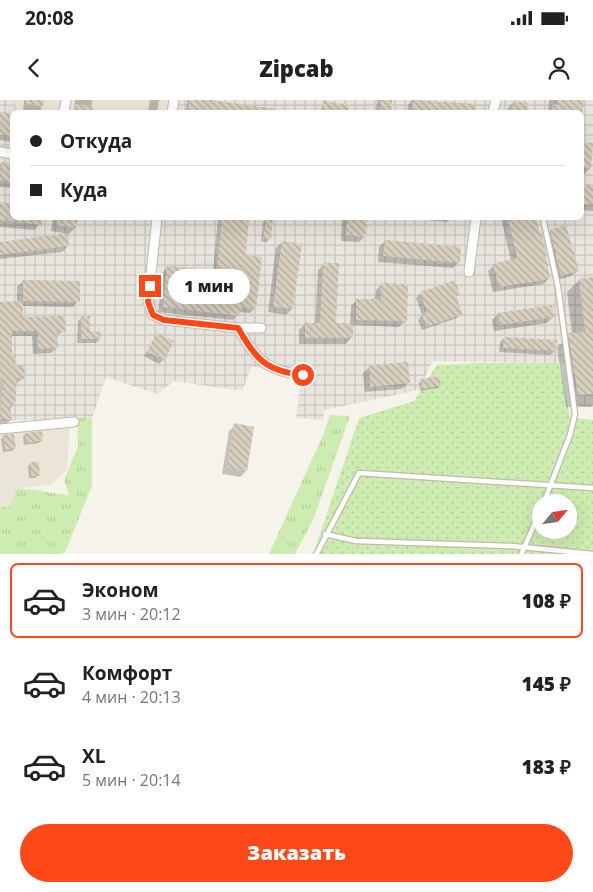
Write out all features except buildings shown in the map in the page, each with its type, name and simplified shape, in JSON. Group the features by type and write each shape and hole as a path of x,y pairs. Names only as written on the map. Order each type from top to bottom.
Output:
{"street":[{"path":"157,220 148,302 153,315 164,320 238,328 261,328"},
{"path":"469,272 476,220"},
{"path":"238,328 251,351 264,364 290,373 303,375"},
{"path":"0,429 74,422"}],"lane":[{"path":"543,220 558,287 575,414 570,435 548,494"},
{"path":"316,554 359,473 593,488"},
{"path":"521,554 532,529"},
{"path":"325,534 356,541 524,547 593,554"}],"shaded area":[{"path":"0,100 15,100 16,110 10,110 10,220 584,220 584,110 166,110 168,100 593,100 593,407 573,405 566,363 433,361 418,390 324,410 323,420 296,418 301,379 252,366 242,391 174,381 157,394 106,377 92,418 0,421 2,376 0,376"},
{"path":"15,100 168,100 166,110 16,110"},
{"path":"0,426 70,426 67,469 52,484 16,489 9,508 0,506"}],"green space":[{"path":"559,363 570,417 593,420 593,554 313,554 359,418 414,401 437,365"},
{"path":"330,415 350,416 313,520 295,554 269,554 323,435"},
{"path":"77,418 92,418 92,486 66,550 62,554 0,554 0,506 9,508 16,489 69,495 64,480 78,446"}],"route":[{"path":"150,286 148,302 153,315 164,320 238,328 251,351 264,364 272,368 303,375"}]}
